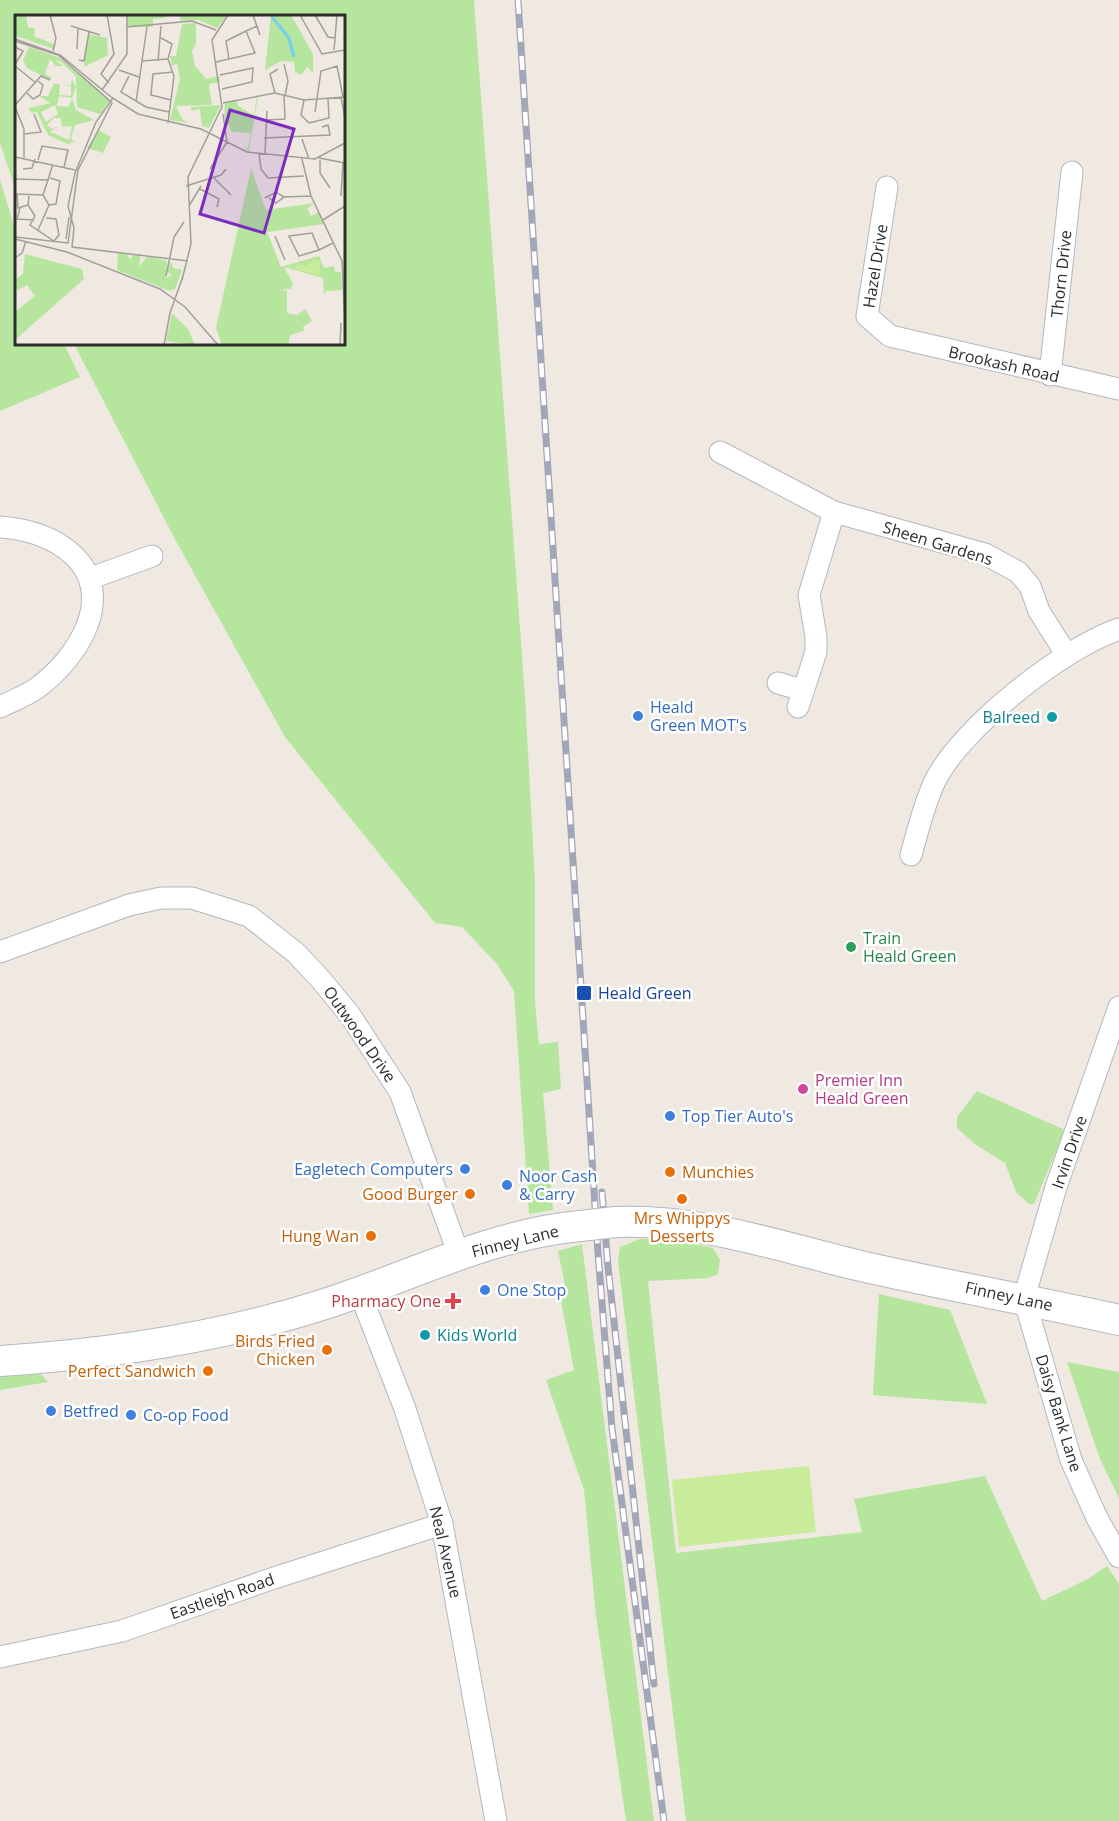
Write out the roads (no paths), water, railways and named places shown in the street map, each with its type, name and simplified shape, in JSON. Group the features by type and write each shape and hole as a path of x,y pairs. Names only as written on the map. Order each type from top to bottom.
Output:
{"street":[{"name":"Thorn Drive","path":"1050,375 1072,172"},
{"name":"Hazel Drive","path":"887,186 867,316 890,336"},
{"name":"Brookash Road","path":"890,336 1050,375 1119,389"},
{"name":"Sheen Gardens","path":"720,452 834,512 985,555 1018,572 1030,586 1039,611 1066,654"},
{"path":"778,683 800,698 816,652 809,594 834,512"},
{"path":"0,527 46,536 73,555 91,578 93,605 88,626 79,642 53,674 36,689 0,707"},
{"path":"91,578 152,556"},
{"path":"912,855 923,812 936,780 949,758 973,729 1066,654 1119,629"},
{"name":"Outwood Drive","path":"0,952 129,905 161,898 192,898 249,916 296,953 322,981 350,1015 400,1092 459,1255"},
{"name":"Irvin Drive","path":"1024,1298 1056,1186 1119,1007"},
{"name":"Finney Lane","path":"0,1361 63,1357 188,1339 282,1317 360,1293 459,1255 546,1230 648,1220 717,1230 866,1267 1115,1317"},
{"name":"Neal Avenue","path":"360,1293 405,1409 442,1524 496,1821"},
{"name":"Daisy Bank Lane","path":"1024,1298 1071,1460 1097,1518 1119,1557"},
{"name":"Eastleigh Road","path":"0,1657 122,1632 274,1578 442,1524"}],"railway":[{"path":"518,0 598,1253 612,1428 664,1821"},
{"path":"602,1192 608,1267 654,1684"}],"place":[{"name":"Heald Green MOT's","path":"638,716"},
{"name":"Balreed","path":"1052,717"},
{"name":"Train Heald Green","path":"851,947"},
{"name":"Heald Green","path":"584,993"},
{"name":"Premier Inn Heald Green","path":"803,1089"},
{"name":"Top Tier Auto's","path":"670,1116"},
{"name":"Eagletech Computers","path":"465,1169"},
{"name":"Munchies","path":"670,1172"},
{"name":"Noor Cash & Carry","path":"507,1185"},
{"name":"Good Burger","path":"470,1194"},
{"name":"Mrs Whippys Desserts","path":"682,1199"},
{"name":"Hung Wan","path":"371,1236"},
{"name":"One Stop","path":"485,1290"},
{"name":"Pharmacy One","path":"453,1301"},
{"name":"Kids World","path":"425,1335"},
{"name":"Birds Fried Chicken","path":"327,1350"},
{"name":"Perfect Sandwich","path":"208,1371"},
{"name":"Betfred","path":"51,1411"},
{"name":"Co-op Food","path":"131,1415"}]}
